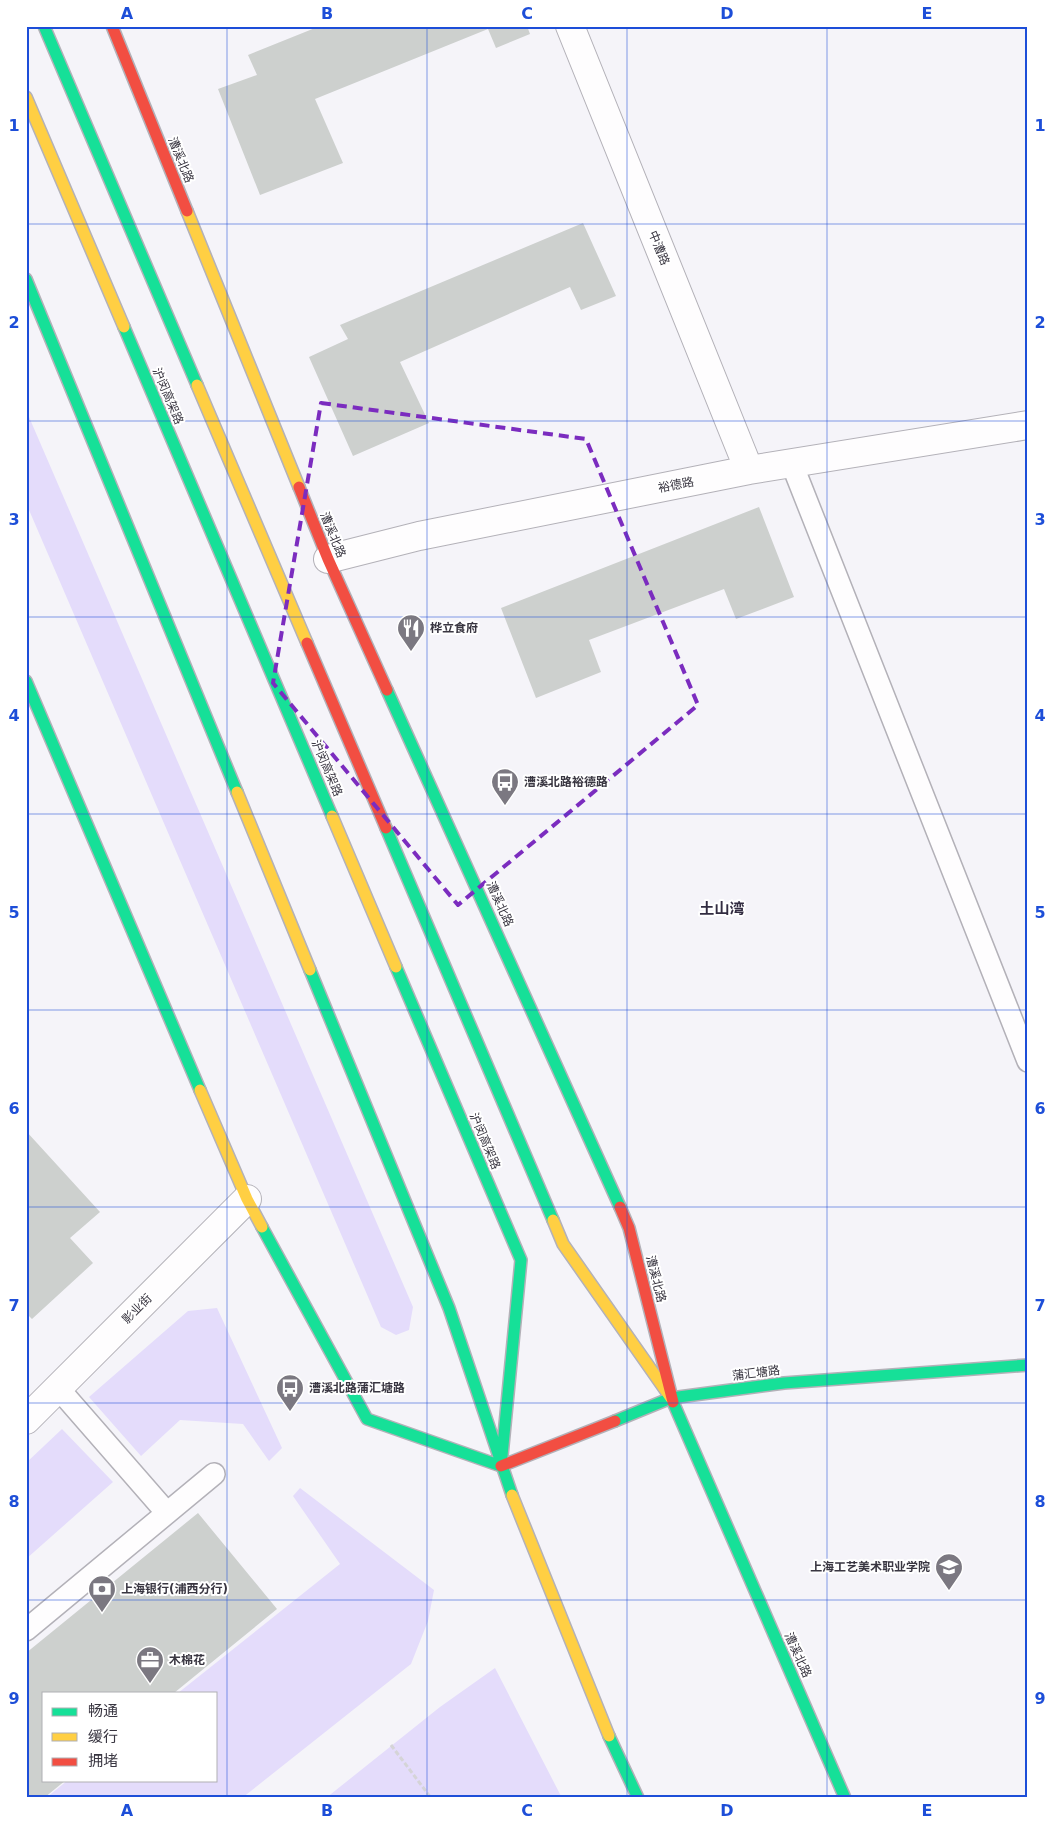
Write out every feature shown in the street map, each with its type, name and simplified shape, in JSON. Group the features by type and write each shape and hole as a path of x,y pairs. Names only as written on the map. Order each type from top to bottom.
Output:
{"main road":[{"path":"44,26 563,1244 671,1398"},
{"name":"漕溪北路","path":"112,26 328,559 629,1228 671,1398 845,1798"},
{"name":"沪闵高架路","path":"26,97 521,1260 501,1466"},
{"path":"26,279 449,1308 501,1466 598,1713 638,1798"},
{"path":"26,681 248,1199 367,1418 501,1466"},
{"name":"蒲汇塘路","path":"501,1466 671,1398 784,1383 1028,1365"}],"street":[{"name":"中漕路","path":"570,26 749,470"},
{"name":"裕德路","path":"328,559 419,536 749,470 1028,426"},
{"name":"影业街","path":"26,1420 248,1199"}],"lane":[{"path":"792,464 1028,1061"},
{"path":"58,1388 167,1513"},
{"path":"26,1630 214,1474"}],"path":[{"path":"392,1745 431,1798"}],"highlighted area":[{"path":"321,403 586,439 698,705 458,905 273,683"}],"shaded area":[{"path":"26,410 413,1307 409,1330 396,1335 381,1327 26,503"},
{"path":"217,1308 282,1448 269,1461 243,1424 180,1420 141,1456 89,1397 188,1311"},
{"path":"62,1429 113,1482 26,1559 26,1463"},
{"path":"300,1488 434,1590 428,1621 411,1664 242,1798 46,1798 66,1782 218,1782 218,1692 179,1692 340,1564 293,1496"},
{"path":"495,1668 562,1798 326,1798 440,1707"}],"building":[{"path":"320,26 527,26 530,34 496,48 488,29 315,99 343,163 260,195 218,89 257,75 248,55"},
{"path":"583,223 616,296 581,310 570,287 400,362 429,423 353,456 309,357 348,339 340,325"},
{"path":"759,507 794,597 736,619 724,589 589,640 601,672 536,698 501,608"},
{"path":"26,1131 100,1212 70,1238 93,1263 32,1319 26,1313"},
{"path":"198,1513 277,1609 175,1692 42,1692 42,1782 64,1782 44,1798 26,1798 26,1653"}],"traffic: fast":[{"path":"44,26 197,385"},
{"path":"26,279 237,792"},
{"path":"124,327 332,816"},
{"path":"26,681 200,1090"},
{"path":"387,690 620,1207"},
{"path":"386,828 553,1220"},
{"path":"396,967 521,1260 501,1466"},
{"path":"310,970 449,1308 512,1495"},
{"path":"262,1227 367,1419 501,1466"},
{"path":"615,1421 671,1398 784,1383 1028,1365"},
{"path":"673,1402 845,1798"},
{"path":"609,1736 638,1798"}],"traffic: slow":[{"path":"26,97 124,327"},
{"path":"187,211 299,487"},
{"path":"197,385 307,643"},
{"path":"237,792 310,970"},
{"path":"332,816 396,967"},
{"path":"200,1090 247,1199 262,1227"},
{"path":"553,1220 563,1244 671,1398"},
{"path":"512,1495 609,1736"}],"traffic: jam":[{"path":"112,26 187,211"},
{"path":"299,487 328,559 387,690"},
{"path":"307,643 386,828"},
{"path":"620,1207 629,1228 673,1402"},
{"path":"501,1466 615,1421"}],"place":[{"name":"桦立食府","path":"411,652"},
{"name":"漕溪北路裕德路","path":"505,806"},
{"name":"漕溪北路蒲汇塘路","path":"290,1412"},
{"name":"上海工艺美术职业学院","path":"949,1591"},
{"name":"上海银行(浦西分行)","path":"102,1613"},
{"name":"木棉花","path":"150,1684"}],"district":[{"name":"土山湾","path":"722,909"}]}
